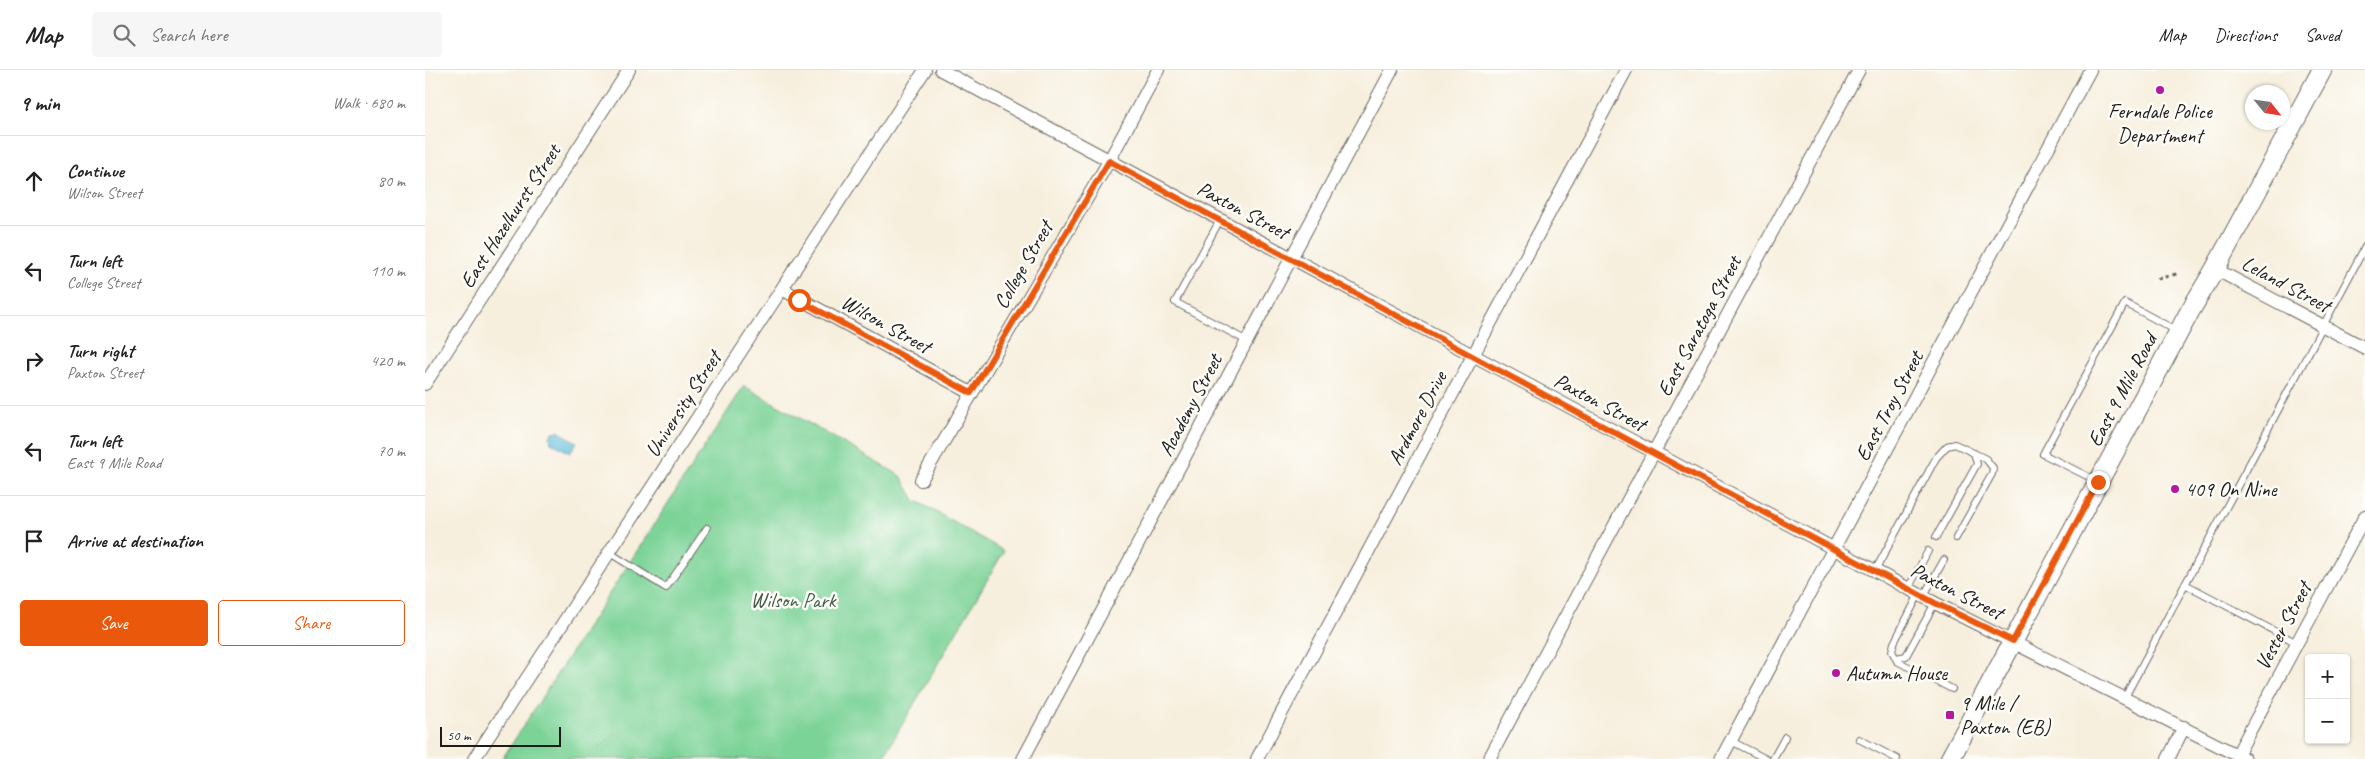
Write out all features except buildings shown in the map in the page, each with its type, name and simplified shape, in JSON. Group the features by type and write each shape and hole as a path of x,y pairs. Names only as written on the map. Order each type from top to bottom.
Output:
{"main road":[{"name":"East 9 Mile Road","path":"1950,759 2178,332 2215,269 2322,70"}],"street":[{"name":"East Hazelhurst Street","path":"425,384 629,70"},
{"name":"University Street","path":"473,759 610,553 925,70"},
{"name":"Paxton Street","path":"941,70 1921,596 2185,727 2241,757"},
{"name":"College Street","path":"921,480 1109,161 1158,70"},
{"name":"Academy Street","path":"1023,759 1392,70"},
{"name":"Ardmore Drive","path":"1257,759 1626,70"},
{"name":"East Saratoga Street","path":"1489,759 1859,70"},
{"name":"East Troy Street","path":"1721,759 2090,70"},
{"name":"Leland Street","path":"2215,269 2365,348"},
{"name":"Wilson Street","path":"783,289 971,393"},
{"name":"Vester Street","path":"2241,757 2297,643 2365,516"},
{"path":"2168,759 2185,727"}],"lane":[{"path":"1220,220 1175,302 1247,341"},
{"path":"2125,697 2365,247"},
{"path":"2098,482 2043,454 2047,446 2125,303 2178,332"},
{"path":"1875,571 1941,451 1955,444 1991,462 1992,474 1956,538"},
{"path":"1936,537 1977,464 1977,456 1974,452"},
{"path":"610,553 666,588 707,528"},
{"path":"1896,658 1906,656 1921,596 1928,551"},
{"path":"1944,560 1894,643 1892,651 1896,658 1952,689"},
{"path":"2185,584 2297,643"},
{"path":"1773,759 1785,737"},
{"path":"1859,739 1897,759"},
{"path":"1731,741 1766,759"}],"path":[{"path":"2157,279 2180,273"}],"green space":[{"name":"Wilson Park","path":"744,386 901,476 915,500 1004,551 882,759 502,759"}],"water":[{"path":"558,431 577,442 570,453 551,442 550,437 553,432"}],"place":[{"name":"Ferndale Police Department","path":"2160,90"},
{"name":"409 On Nine","path":"2175,489"},
{"name":"Autumn House","path":"1836,673"},
{"name":"9 Mile / Paxton (EB)","path":"1950,715"}],"route":[{"path":"799,300 971,393 1109,161 1852,559 1935,603 2013,641 2098,482"}]}
